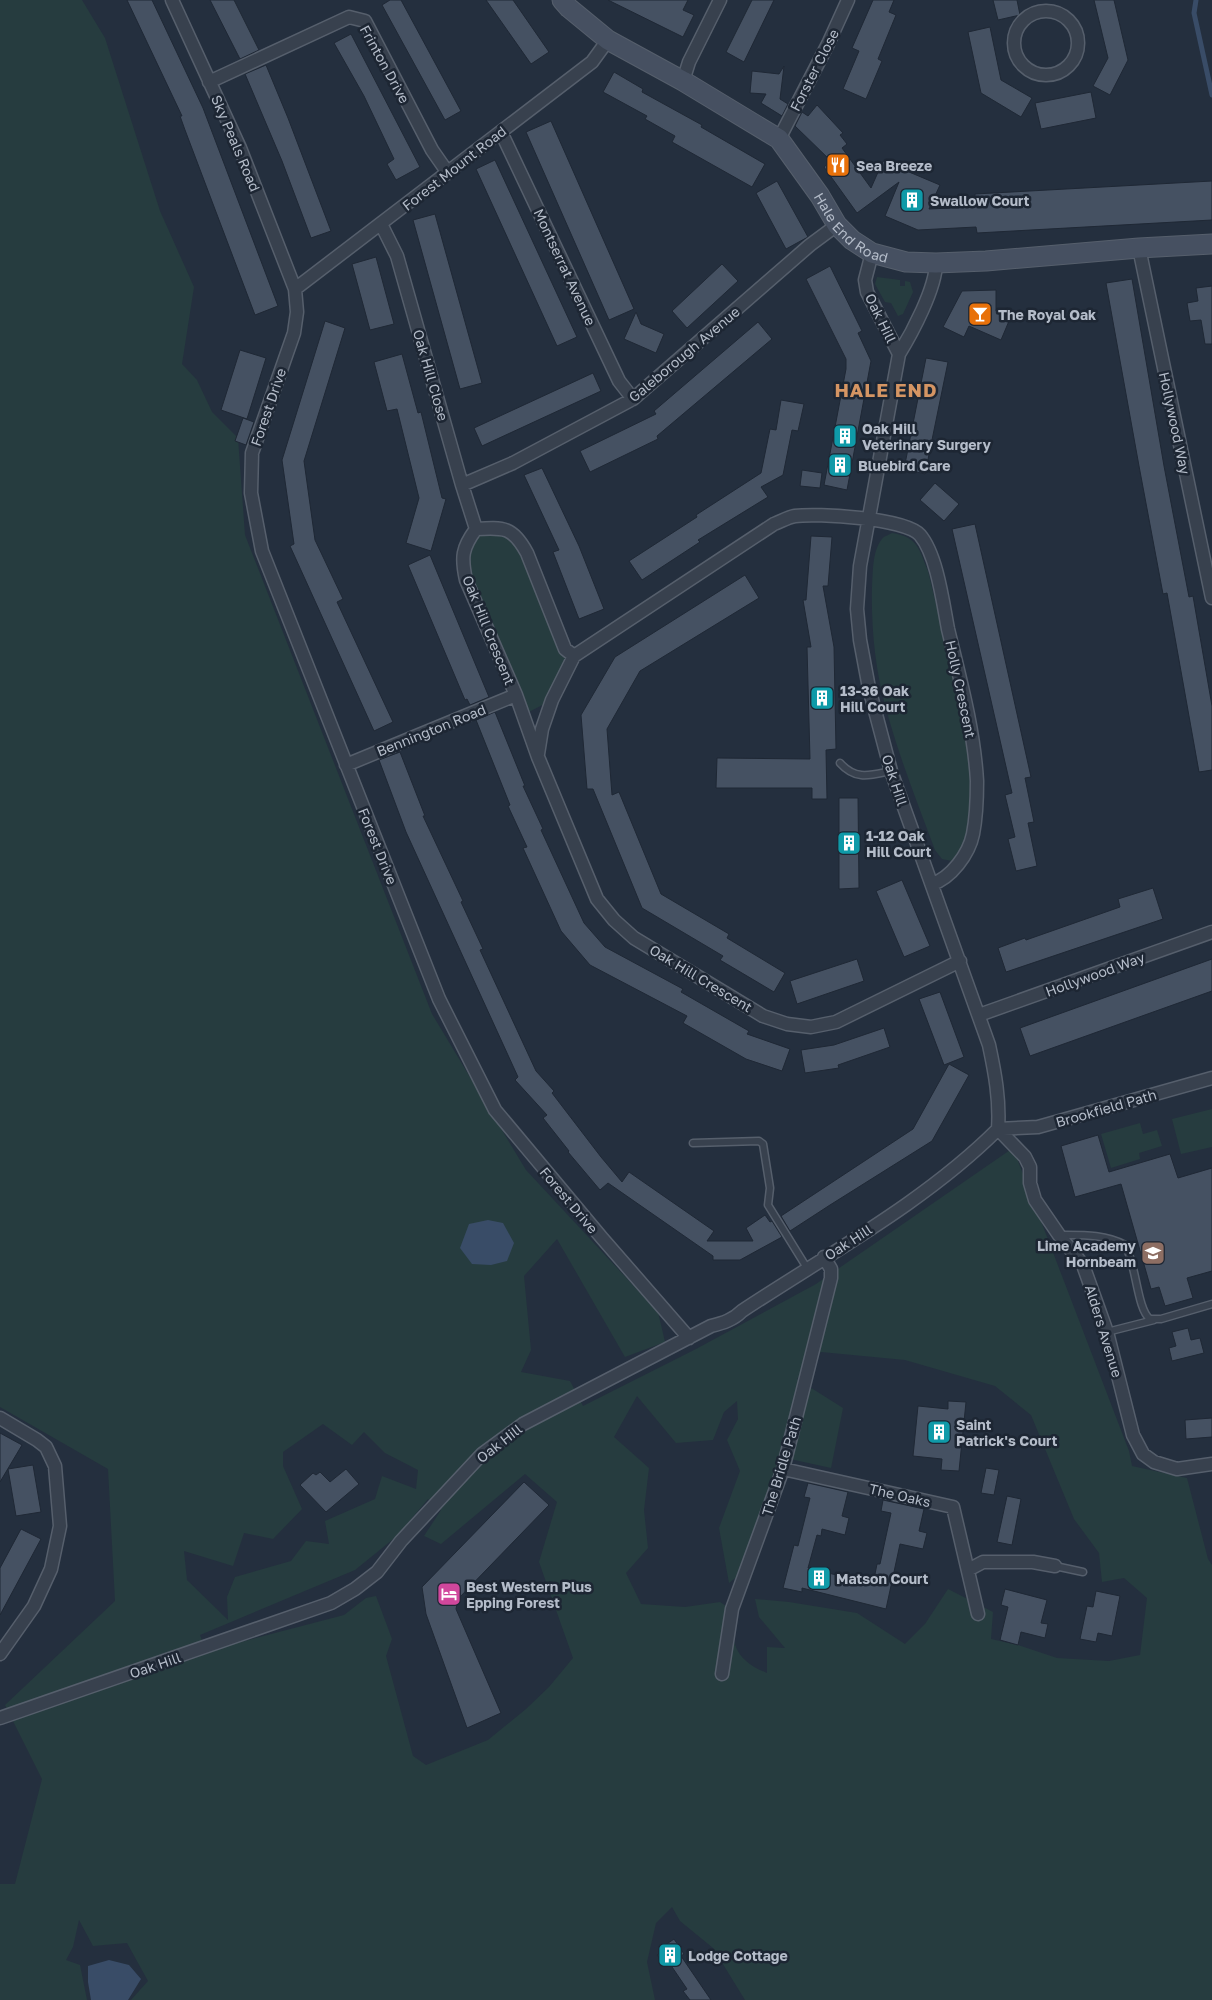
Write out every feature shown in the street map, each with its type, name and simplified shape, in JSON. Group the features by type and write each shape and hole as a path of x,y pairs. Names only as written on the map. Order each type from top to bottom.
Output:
{"street":[{"name":"Sky Peals Road","path":"172,0 240,148 294,289"},
{"name":"Hale End Road","path":"562,0 608,40 683,81 779,139 820,196 837,225 852,240 872,253 906,262 936,263 1212,244"},
{"path":"683,81 690,62 720,0"},
{"name":"Forster Close","path":"779,139 828,44 848,0"},
{"path":"1041,5 1067,19 1076,32 1078,42 1077,53 1065,70 1055,75 1034,74 1018,60 1014,50 1014,39 1017,29 1023,20 1041,5"},
{"name":"Frinton Drive","path":"210,82 349,17 365,21 432,150 448,173"},
{"name":"Forest Mount Road","path":"294,289 592,62 608,40"},
{"name":"Montserrat Avenue","path":"501,132 619,381 633,399"},
{"name":"Oak Hill Close","path":"381,224 397,256 476,529"},
{"name":"Galeborough Avenue","path":"462,485 513,463 633,399 810,245 837,225"},
{"name":"Hollywood Way","path":"1139,248 1212,598"},
{"name":"Oak Hill","path":"872,253 865,280 867,292 898,354"},
{"name":"Oak Hill","path":"0,1718 331,1603 356,1590 377,1572 401,1541 482,1454 523,1424 711,1326 722,1324 737,1316 942,1179 963,1163 998,1129 999,1109 995,1073 979,1015 891,771 869,688 860,640 857,609 860,566 898,354 911,336 936,274 936,263"},
{"name":"Forest Drive","path":"294,289 297,312 294,333 252,453 251,493 262,551 439,999 495,1110 689,1338"},
{"path":"538,757 542,729 552,700 574,656 774,524 793,516 818,514 868,519"},
{"name":"Holly Crescent","path":"868,519 895,524 919,534 933,562 971,731 977,782 973,835 959,865 940,882 932,884"},
{"path":"476,529 504,529 519,538 527,553 565,648 574,656"},
{"name":"Oak Hill Crescent","path":"476,529 468,539 463,550 466,580 516,695 538,757 596,899 614,920 634,938 763,1016 787,1024 811,1027 836,1022 960,961"},
{"name":"Bennington Road","path":"346,765 516,695"},
{"name":"Hollywood Way","path":"979,1015 1212,932"},
{"name":"Brookfield Path","path":"998,1129 1038,1127 1212,1078"},
{"name":"Alders Avenue","path":"998,1129 1025,1157 1030,1167 1030,1183 1035,1200 1058,1235 1083,1265 1107,1332 1133,1435 1143,1454 1154,1462 1177,1469 1212,1464"},
{"name":"The Bridle Path","path":"722,1674 732,1609 783,1468 831,1278 831,1269 824,1257"},
{"path":"0,1418 46,1447 55,1466 60,1526 51,1569 34,1606 0,1654"},
{"name":"The Oaks","path":"783,1468 953,1507 978,1614"},
{"path":"968,1570 982,1562 1033,1562 1055,1566"}],"lane":[{"path":"840,763 847,771 858,775 871,775 891,771"},
{"path":"693,1143 759,1141 763,1144 770,1188 768,1206 807,1268"},
{"path":"1058,1235 1111,1238 1125,1245 1134,1267 1145,1313 1147,1317 1154,1320"},
{"path":"1107,1332 1212,1304"},
{"path":"1055,1566 1083,1572"}],"green space":[{"path":"0,0 82,0 105,38 160,211 194,287 182,364 197,380 212,412 238,438 245,535 432,1014 526,1170 658,1312 665,1342 625,1357 557,1239 524,1276 531,1350 521,1372 570,1381 583,1406 696,1349 816,1284 1013,1148 1129,1451 1132,1466 1187,1478 1208,1559 1212,1565 1212,2000 745,2000 713,1948 680,1921 672,1907 656,1923 647,1962 655,2000 131,2000 148,1981 127,1943 93,1946 79,1920 73,1947 66,1960 80,1965 87,2000 0,2000 0,1884 15,1884 42,1779 5,1705 115,1601 108,1469 0,1407","holes":["821,1352 905,1360 995,1386 1031,1415 1074,1519 1099,1553 1102,1582 1124,1578 1147,1598 1140,1655 1109,1661 1057,1658 1018,1645 991,1639 993,1612 948,1589 925,1624 905,1644 857,1613 789,1602 755,1599 759,1617 785,1648 767,1647 767,1673 747,1662 736,1648 729,1608 720,1602 685,1607 641,1604 626,1573 648,1548 644,1510 649,1468 614,1437 637,1396 676,1443 713,1440 724,1412 737,1401 738,1419 727,1440 740,1471 719,1528 729,1583 752,1565 790,1459 831,1468 843,1408 797,1379","323,1424 352,1445 364,1432 385,1453 418,1470 416,1489 382,1476 375,1499 325,1521 329,1544 306,1541 291,1561 235,1577 227,1597 228,1620 187,1580 184,1551 233,1566 244,1533 273,1539 302,1509 283,1466 283,1452","525,1474 557,1502 539,1562 573,1658 549,1687 526,1709 488,1740 426,1765 413,1756 386,1656 392,1639 376,1596 366,1598 344,1615 206,1651 200,1635 355,1570 397,1536 428,1499 441,1510 424,1536 441,1544"]},
{"path":"877,277 900,280 900,286 905,286 905,281 910,282 913,292 903,314 898,316 891,303 885,302 875,284"},
{"path":"476,529 519,538 574,656 552,700 523,715 466,580 468,539"},
{"path":"892,533 907,538 916,545 920,550 928,571 968,742 972,768 973,795 971,820 964,842 952,861 942,859 935,850 896,742 879,676 872,617 873,569 876,550 879,544 883,538"},
{"path":"1212,1109 1212,1147 1181,1154 1172,1119"},
{"path":"1140,1123 1143,1134 1157,1130 1162,1146 1139,1153 1140,1159 1111,1168 1101,1134"}],"water":[{"path":"488,1220 503,1223 514,1243 507,1261 491,1265 472,1264 460,1248 469,1224"},
{"path":"109,1960 129,1965 141,1979 128,2000 91,2000 88,1966"}],"building":[{"path":"127,0 152,0 203,108 278,306 255,315 185,130 180,116 182,116"},
{"path":"210,0 234,0 259,50 240,59"},
{"path":"390,0 401,0 461,111 445,120 382,5"},
{"path":"486,0 513,0 549,52 531,64"},
{"path":"608,0 688,0 683,10 694,15 683,37"},
{"path":"752,0 774,0 744,62 726,52"},
{"path":"873,0 894,0 889,12 896,15 878,59 882,61 866,99 843,89 859,51 852,48"},
{"path":"993,0 1017,0 1020,15 998,20"},
{"path":"1094,0 1114,0 1128,60 1110,95 1093,86 1108,58"},
{"path":"990,27 1001,80 1032,98 1021,117 981,93 968,32"},
{"path":"351,34 420,167 396,180 387,164 394,159 364,96 334,43"},
{"path":"266,65 331,231 311,238 282,161 245,74"},
{"path":"784,66 780,99 788,104 782,116 761,103 766,94 750,93 752,71 779,74"},
{"path":"614,72 643,89 642,92 702,125 701,127 765,164 752,187 672,142 675,136 645,119 647,116 603,92"},
{"path":"1091,92 1096,118 1041,129 1035,103"},
{"path":"817,105 843,133 840,135 847,144 842,148 871,188 883,161 940,185 929,209 975,207 975,194 1212,181 1212,220 977,233 976,227 918,230 885,216 899,182 857,213 824,167 831,161 795,126 802,112 808,116"},
{"path":"551,121 634,309 609,320 526,132"},
{"path":"495,160 577,337 557,346 476,169"},
{"path":"777,181 808,237 786,249 756,193"},
{"path":"435,214 482,383 460,389 413,220"},
{"path":"376,257 394,324 370,330 352,264"},
{"path":"722,264 738,281 687,328 672,311"},
{"path":"830,266 862,331 858,333 871,361 847,490 824,485 846,369 846,359 806,279"},
{"path":"1132,279 1164,466 1189,597 1193,596 1212,706 1212,770 1199,772 1167,593 1163,594 1106,283"},
{"path":"1212,286 1212,344 1205,344 1201,320 1190,321 1187,303 1198,301 1196,288"},
{"name":"The Royal Oak","path":"996,290 996,311 1009,310 1009,321 1001,340 969,326 964,337 943,327 962,291"},
{"path":"636,312 641,324 664,334 656,353 624,339"},
{"path":"325,321 345,328 304,461 315,540 343,599 337,602 393,722 374,731 290,546 294,544 282,460"},
{"path":"758,322 772,339 657,436 658,439 590,472 580,451 656,414 654,411"},
{"path":"240,350 266,358 247,419 221,410"},
{"path":"402,354 418,413 421,412 442,498 446,499 431,551 406,543 419,498 397,409 387,411 374,362"},
{"path":"926,358 948,362 925,474 904,469"},
{"path":"593,373 601,391 482,446 474,428"},
{"path":"781,400 804,404 798,431 792,430 783,475 761,487 768,497 698,540 700,542 642,580 629,561 761,473 770,429 776,430"},
{"path":"243,418 254,422 246,445 235,441"},
{"path":"542,468 579,546 604,609 579,619 553,552 559,550 524,475"},
{"path":"802,470 822,473 820,488 800,486"},
{"path":"935,483 959,504 944,521 920,500"},
{"path":"975,524 1031,777 1025,778 1034,822 1028,823 1037,866 1016,871 1008,839 1015,837 1005,795 1012,793 952,529"},
{"name":"13-36 Oak Hill Court","path":"811,536 832,537 828,586 823,586 834,647 836,749 826,750 827,799 812,799 812,788 716,788 717,758 810,759 807,647 811,647 803,600 806,600"},
{"path":"430,555 489,697 470,705 467,699 465,700 408,565"},
{"path":"745,575 759,598 640,671 607,729 612,795 619,792 661,894 729,934 727,938 785,973 774,992 720,960 723,956 642,908 593,789 587,789 581,715 615,657"},
{"path":"495,712 525,786 523,786 543,829 541,830 584,923 605,947 683,989 681,992 749,1031 747,1034 790,1049 782,1071 746,1059 683,1023 687,1016 590,965 561,931 523,848 527,847 508,806 510,805 476,720"},
{"path":"400,752 425,816 423,816 463,901 461,902 483,949 480,950 536,1071 554,1091 552,1093 601,1157 622,1182 629,1172 714,1231 707,1241 753,1241 746,1228 765,1215 770,1222 772,1221 782,1237 740,1260 713,1260 713,1256 608,1183 600,1190 568,1152 543,1118 547,1115 515,1080 518,1077 406,832 379,760"},
{"name":"1-12 Oak Hill Court","path":"839,798 858,798 859,888 839,889"},
{"path":"902,880 930,946 904,957 876,891"},
{"path":"1153,888 1163,919 1006,972 998,948 1120,907 1118,899"},
{"path":"857,959 864,981 797,1004 790,981"},
{"path":"1212,959 1212,991 1030,1056 1020,1028"},
{"path":"940,992 964,1057 944,1065 919,999"},
{"path":"884,1028 890,1047 838,1065 839,1068 805,1073 801,1050 834,1045"},
{"path":"949,1064 969,1075 932,1141 790,1231 781,1216 913,1129"},
{"path":"1098,1135 1109,1172 1170,1154 1178,1178 1212,1168 1212,1271 1187,1278 1193,1298 1165,1306 1159,1287 1151,1289 1121,1184 1075,1197 1061,1146"},
{"path":"1188,1328 1191,1340 1200,1338 1204,1353 1172,1361 1169,1348 1176,1346 1172,1332"},
{"name":"Saint Patrick's Court","path":"948,1401 966,1402 959,1471 941,1470 942,1459 913,1456 918,1406 948,1409"},
{"path":"1212,1418 1212,1437 1186,1439 1185,1420"},
{"path":"0,1433 22,1445 0,1482"},
{"path":"33,1465 41,1512 16,1516 8,1469"},
{"path":"986,1468 999,1470 994,1495 981,1493"},
{"path":"346,1469 359,1484 326,1512 300,1485 313,1473 316,1475 320,1472 330,1482"},
{"path":"524,1482 549,1505 458,1599 456,1609 501,1713 467,1728 426,1614 422,1587"},
{"path":"808,1483 848,1492 842,1516 849,1518 845,1535 822,1529 821,1536 817,1535 808,1568 873,1584 877,1564 880,1564 891,1513 881,1511 883,1500 924,1509 919,1531 927,1533 923,1549 900,1544 886,1609 802,1588 802,1592 783,1588 794,1545 798,1546 810,1498 804,1497"},
{"path":"1007,1496 1021,1499 1012,1545 997,1542"},
{"path":"21,1529 41,1539 0,1615 0,1568"},
{"path":"1005,1589 1047,1600 1041,1623 1048,1624 1045,1638 1021,1632 1018,1645 1000,1640 1008,1607 1001,1605"},
{"path":"1096,1591 1120,1596 1112,1636 1098,1633 1096,1642 1080,1639 1087,1606 1093,1607"},
{"path":"674,1939 684,1954 681,1956 711,2000 690,2000 683,1991 687,1989 670,1964 666,1967 657,1955 663,1950 661,1948"}],"waterway":[{"path":"1196,0 1194,13 1212,95"}],"place":[{"name":"Sea Breeze","path":"838,165"},
{"name":"Swallow Court","path":"912,200"},
{"name":"The Royal Oak","path":"980,314"},
{"name":"Oak Hill Veterinary Surgery","path":"845,436"},
{"name":"Bluebird Care","path":"840,465"},
{"name":"13-36 Oak Hill Court","path":"822,698"},
{"name":"1-12 Oak Hill Court","path":"849,843"},
{"name":"Lime Academy Hornbeam","path":"1153,1253"},
{"name":"Saint Patrick's Court","path":"939,1432"},
{"name":"Matson Court","path":"819,1578"},
{"name":"Best Western Plus Epping Forest","path":"449,1594"},
{"name":"Lodge Cottage","path":"670,1955"}],"district":[{"name":"HALE END","path":"886,389"}]}
